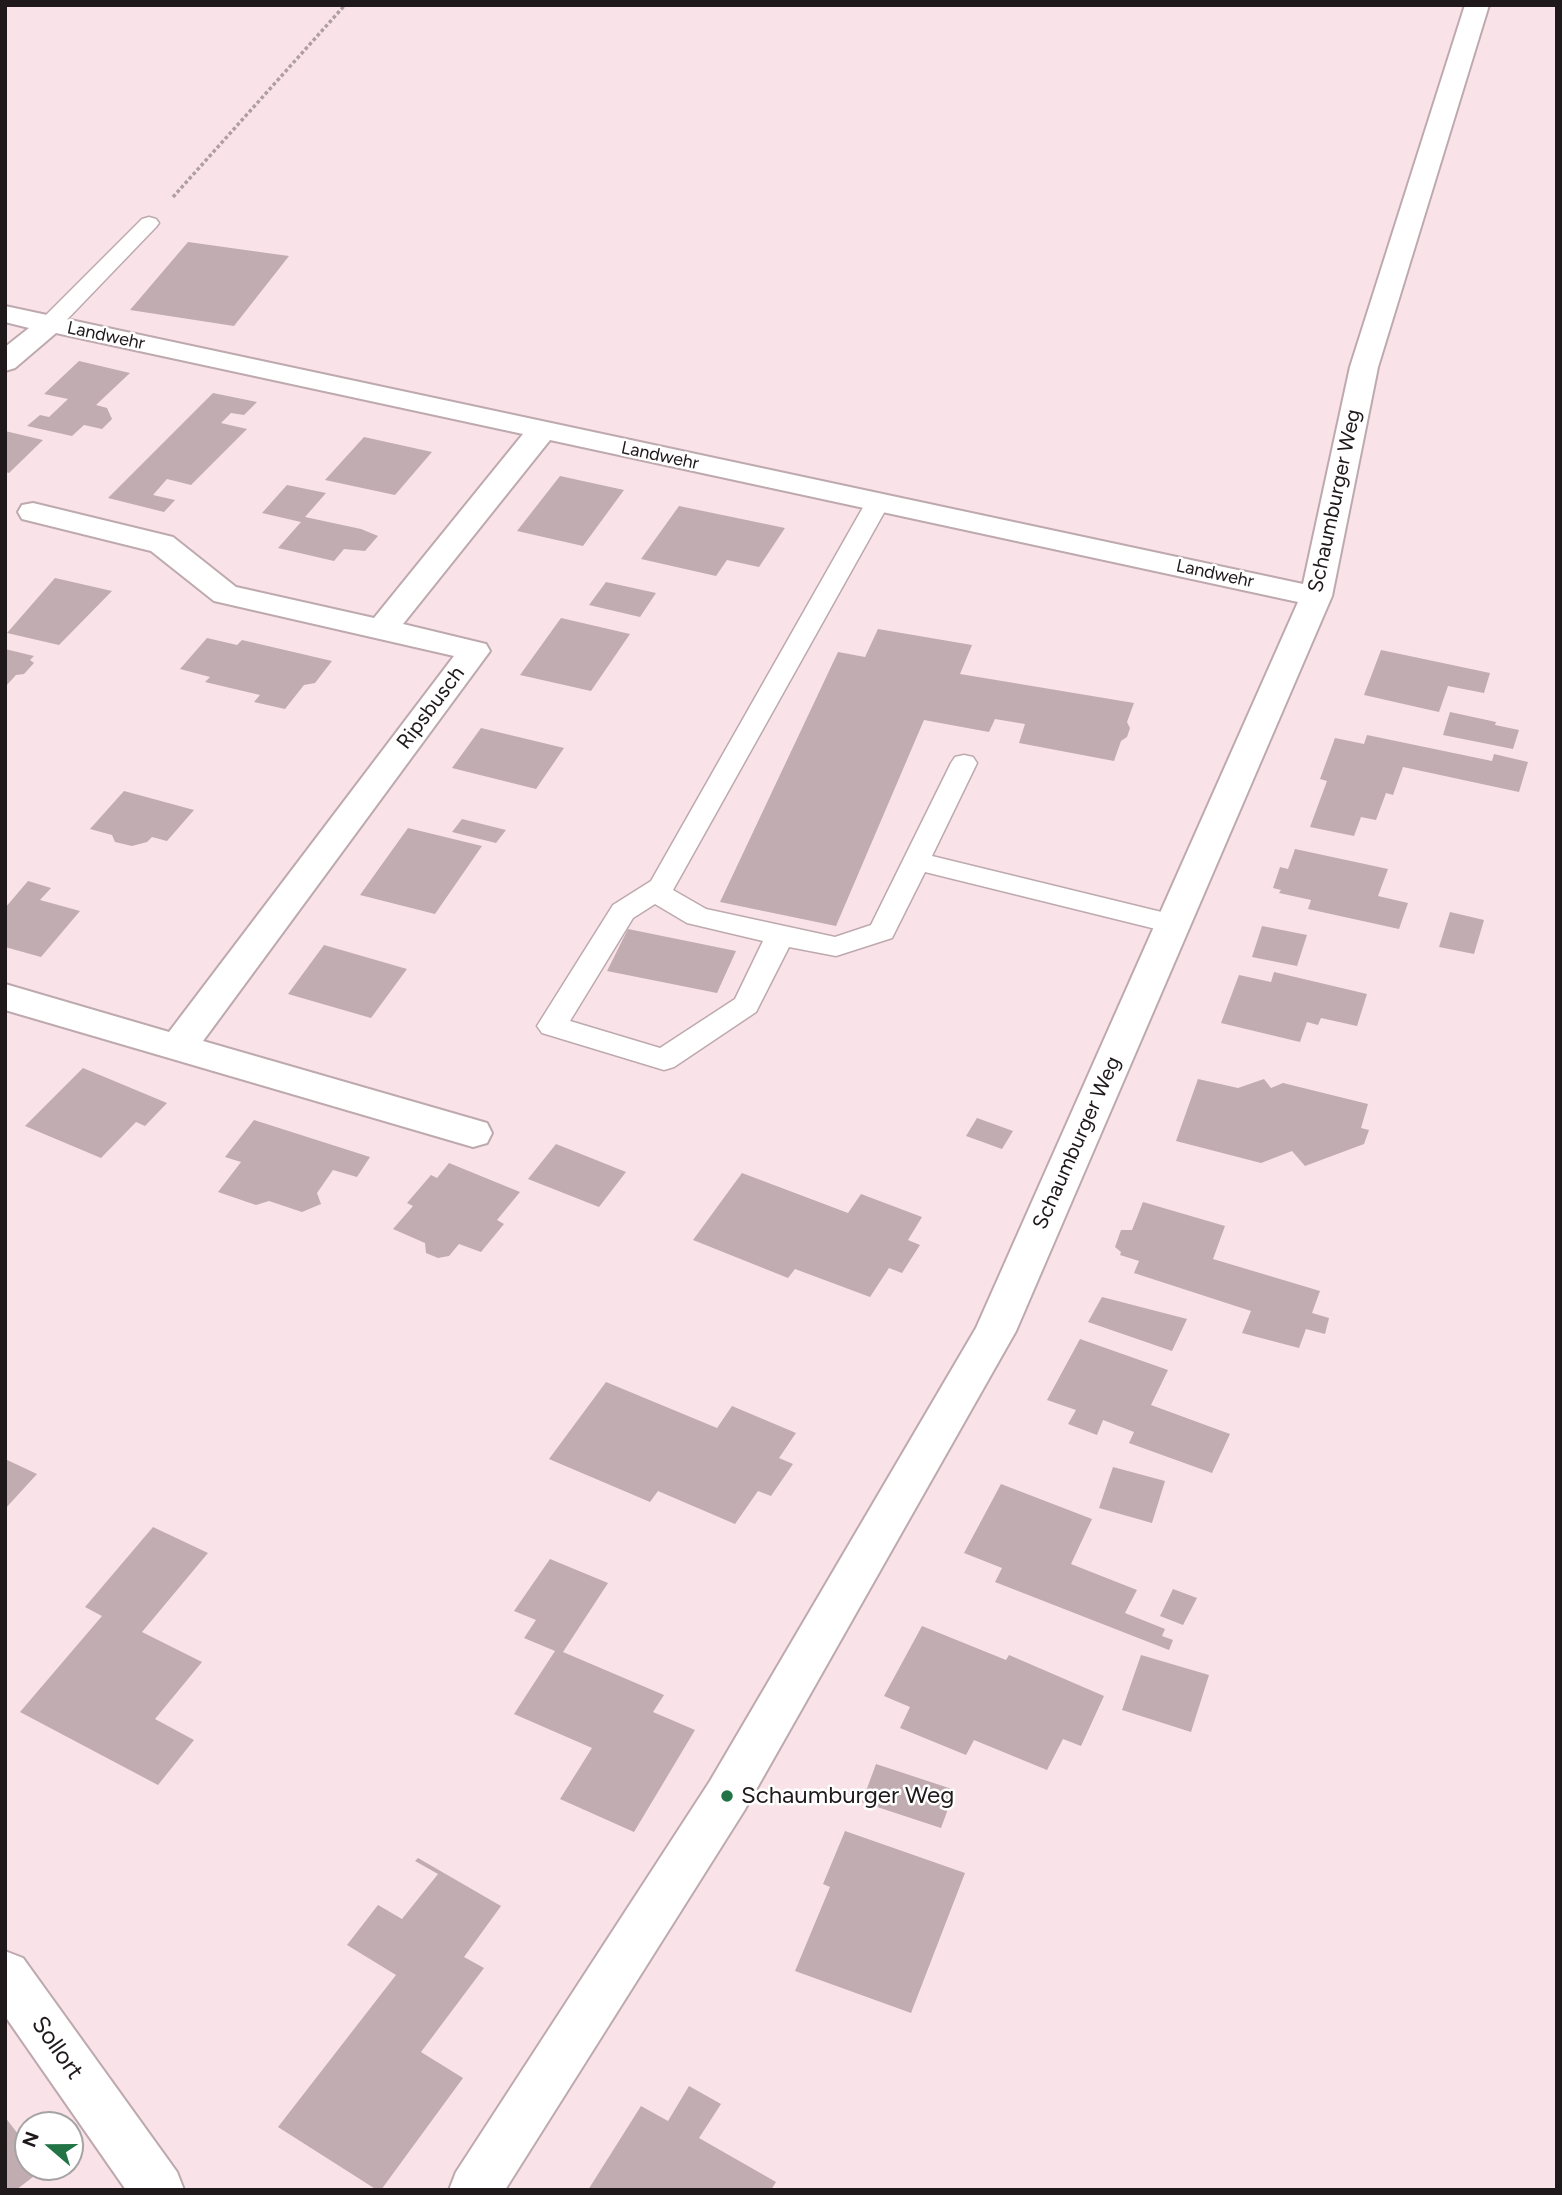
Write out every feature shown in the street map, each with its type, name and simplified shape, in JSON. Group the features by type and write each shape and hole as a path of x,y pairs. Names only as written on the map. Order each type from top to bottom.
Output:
{"street":[{"name":"Schaumburger Weg","path":"475,2190 727,1796 995,1331 1316,596 1364,367 1477,5"},
{"name":"Landwehr","path":"5,314 1316,596"},
{"path":"5,362 50,324"},
{"path":"33,512 162,544 225,593 382,629 542,430"},
{"name":"Ripsbusch","path":"178,1047 474,650 382,629"},
{"path":"5,997 473,1133"},
{"name":"Sollort","path":"5,1974 158,2190"}],"lane":[{"path":"50,324 149,223"},
{"path":"780,936 746,1004 664,1060 552,1026 623,912 661,887 878,502"},
{"path":"655,892 697,916 836,947 882,930 964,763"},
{"path":"916,861 1172,924"}],"path":[{"path":"149,223 345,5"}],"building":[{"path":"188,242 289,256 234,326 130,310"},
{"path":"79,361 130,373 96,405 107,408 112,419 102,429 84,425 72,436 27,426 40,415 49,417 68,399 44,394"},
{"path":"213,393 257,402 244,415 231,413 221,423 247,429 191,485 167,479 153,495 175,500 164,512 108,498"},
{"path":"5,431 43,440 9,473 5,472"},
{"path":"364,437 432,452 395,495 325,480"},
{"path":"560,476 624,490 583,546 517,531"},
{"path":"287,485 326,493 305,517 361,529 378,536 365,551 344,549 334,561 278,548 301,522 262,513"},
{"path":"679,506 785,528 759,567 727,560 716,576 641,559"},
{"path":"55,578 112,591 59,645 7,633"},
{"path":"606,582 656,593 640,617 589,605"},
{"path":"561,618 630,634 591,691 520,675"},
{"path":"878,629 972,645 960,674 1134,703 1127,722 1130,728 1127,737 1121,741 1114,761 1019,743 1025,724 995,719 989,732 924,720 836,926 720,902 838,652 865,657"},
{"path":"207,638 237,645 242,640 332,661 315,683 304,685 285,709 254,702 260,695 205,682 210,677 180,669"},
{"path":"5,649 34,656 30,660 34,663 24,674 16,675 5,687"},
{"path":"1381,650 1490,673 1484,693 1448,686 1439,712 1364,695"},
{"path":"1450,712 1519,730 1513,749 1443,735"},
{"path":"481,728 564,748 536,789 452,768"},
{"path":"1367,735 1492,761 1494,754 1528,762 1519,792 1403,767 1393,795 1386,793 1376,820 1361,817 1354,836 1310,827 1327,781 1320,779 1335,738 1364,744"},
{"path":"124,791 194,810 167,841 152,837 147,842 132,846 115,842 112,835 90,829"},
{"path":"462,819 506,830 496,843 452,832"},
{"path":"408,828 482,846 435,914 360,895"},
{"path":"1295,849 1388,869 1378,896 1408,903 1399,929 1308,909 1311,900 1279,893 1281,890 1273,888 1280,867 1288,869"},
{"path":"28,881 51,888 40,900 80,911 41,957 5,947 5,908"},
{"path":"1450,912 1484,920 1474,954 1439,947"},
{"path":"1262,926 1307,935 1297,966 1252,957"},
{"path":"628,929 736,951 717,993 607,971"},
{"path":"324,945 407,969 371,1018 288,994"},
{"path":"1274,972 1367,994 1357,1026 1321,1018 1318,1025 1307,1022 1300,1042 1221,1023 1239,975 1271,982"},
{"path":"83,1068 167,1103 145,1126 136,1122 101,1158 25,1126"},
{"path":"1198,1079 1238,1088 1264,1079 1271,1088 1283,1083 1368,1104 1361,1128 1369,1130 1364,1144 1305,1166 1292,1151 1261,1163 1176,1141"},
{"path":"977,1118 1013,1131 1002,1149 966,1136"},
{"path":"254,1120 370,1157 357,1177 333,1170 317,1193 321,1204 302,1212 269,1201 256,1205 218,1192 241,1162 225,1157"},
{"path":"556,1144 626,1172 599,1207 528,1179"},
{"path":"449,1163 520,1192 497,1220 504,1224 481,1252 459,1244 449,1256 438,1258 426,1253 425,1243 393,1229 413,1206 407,1203 431,1175 437,1178"},
{"path":"742,1173 848,1213 861,1194 922,1217 908,1240 920,1245 902,1273 889,1268 870,1297 795,1269 788,1278 693,1240"},
{"path":"1143,1202 1225,1226 1213,1259 1320,1291 1312,1313 1329,1318 1325,1334 1306,1329 1299,1348 1242,1333 1251,1311 1134,1273 1139,1261 1120,1255 1121,1252 1115,1247 1121,1230 1132,1230"},
{"path":"1102,1297 1187,1319 1172,1351 1088,1322"},
{"path":"1080,1339 1168,1370 1151,1405 1230,1434 1212,1473 1129,1443 1134,1432 1103,1420 1097,1435 1068,1424 1076,1410 1047,1400"},
{"path":"606,1382 717,1428 732,1406 796,1433 779,1458 793,1464 771,1496 758,1491 735,1524 658,1491 650,1502 549,1459"},
{"path":"5,1459 37,1474 5,1509"},
{"path":"1113,1467 1165,1481 1152,1523 1099,1508"},
{"path":"1001,1484 1092,1519 1071,1564 1137,1590 1125,1613 1165,1629 1162,1636 1173,1640 1169,1650 995,1582 1002,1568 964,1553"},
{"path":"153,1527 208,1553 142,1632 202,1662 155,1719 194,1740 158,1785 20,1712 102,1616 85,1607"},
{"path":"550,1559 608,1583 563,1652 664,1695 653,1712 695,1730 634,1832 560,1799 592,1748 514,1714 555,1651 524,1638 536,1620 514,1611"},
{"path":"1173,1589 1197,1598 1183,1625 1160,1616"},
{"path":"922,1626 1006,1660 1009,1655 1104,1696 1081,1746 1063,1739 1047,1770 974,1740 966,1755 900,1728 910,1707 884,1696"},
{"path":"1141,1655 1209,1675 1191,1732 1122,1710"},
{"path":"876,1764 955,1790 941,1828 862,1802"},
{"path":"845,1831 965,1873 911,2013 795,1971 830,1887 823,1884"},
{"path":"418,1858 501,1906 464,1957 484,1968 421,2052 463,2078 381,2190 377,2190 278,2127 396,1975 347,1945 378,1905 402,1919 438,1874 415,1861"},
{"path":"689,2086 721,2104 699,2138 776,2182 771,2190 588,2190 641,2106 668,2121"},
{"path":"5,2117 14,2129 14,2181 28,2181 16,2190 5,2190"}],"place":[{"name":"Schaumburger Weg","path":"727,1796"}]}
